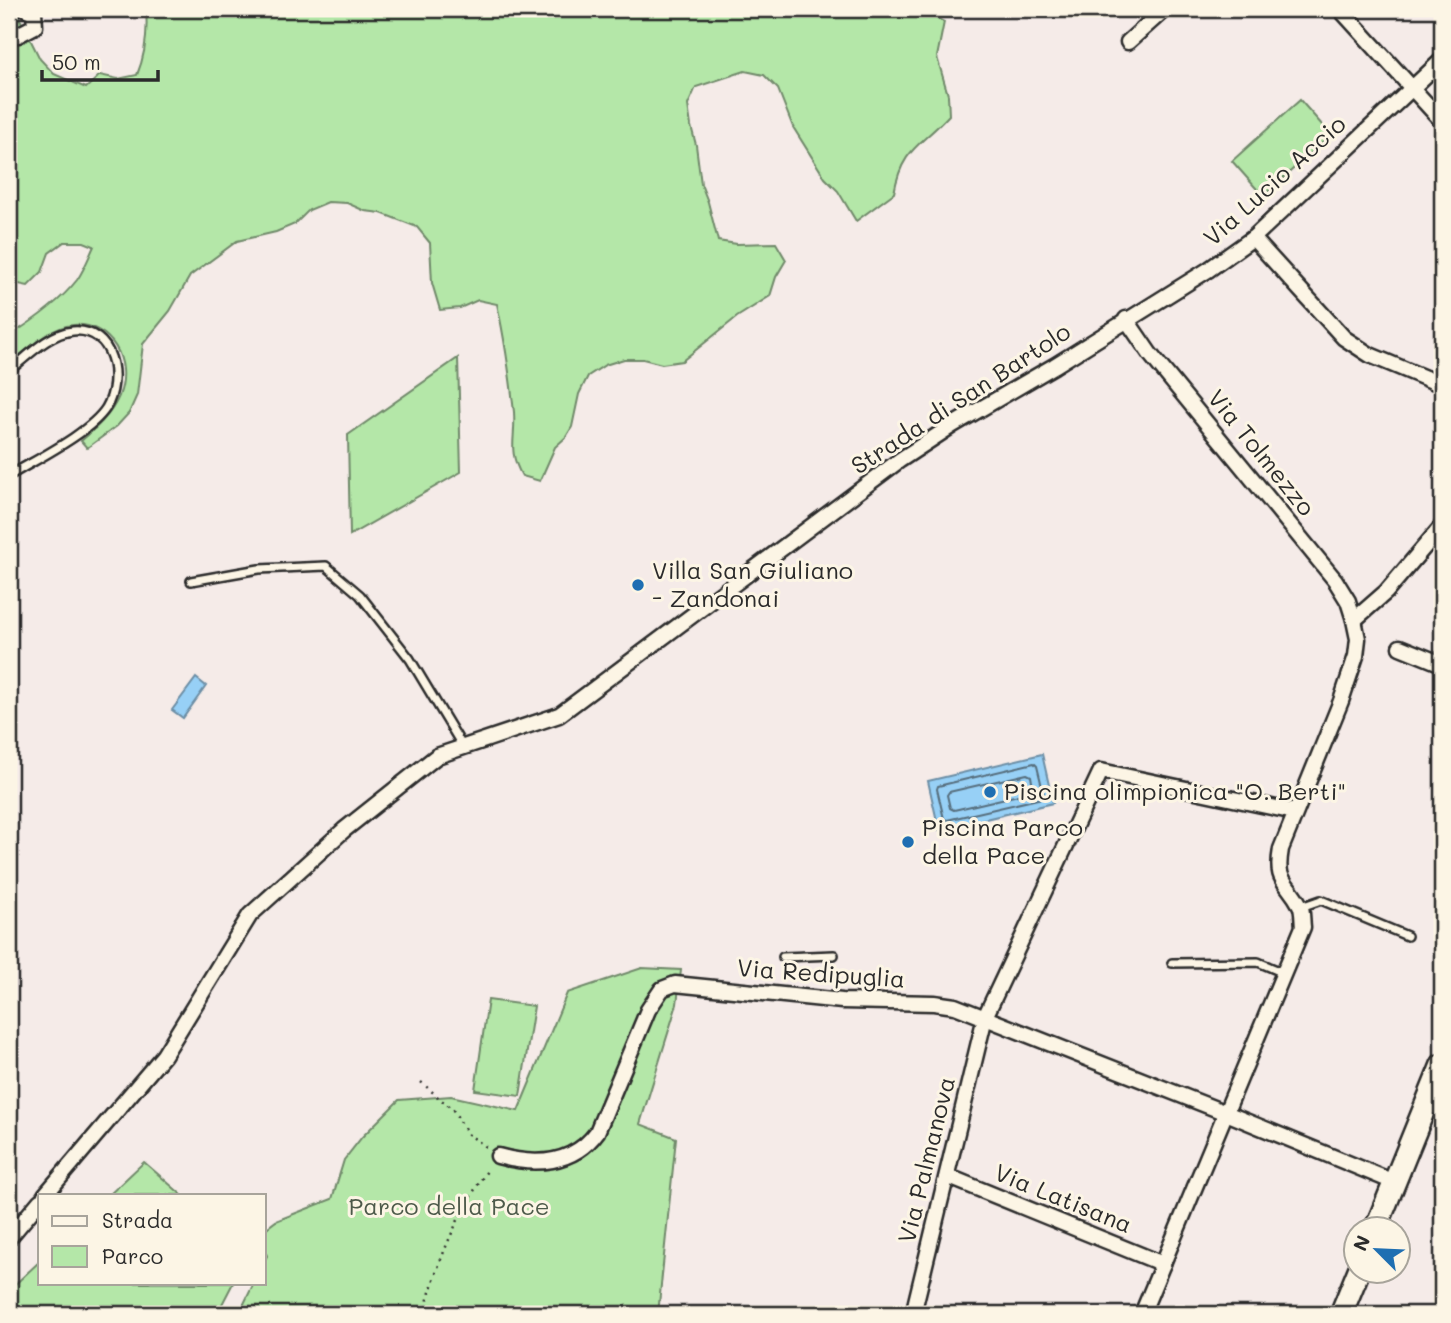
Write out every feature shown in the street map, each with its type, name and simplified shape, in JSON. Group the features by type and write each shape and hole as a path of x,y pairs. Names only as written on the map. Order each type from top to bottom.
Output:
{"main road":[{"path":"1381,1214 1394,1182 1435,1106 1442,1065"},
{"path":"1341,1314 1353,1284"}],"street":[{"path":"9,36 18,36 35,26 34,12 26,9"},
{"path":"1128,42 1165,9"},
{"path":"1340,9 1442,121"},
{"name":"Via Lucio Accio","path":"1126,319 1208,270 1253,238 1442,60"},
{"path":"1253,238 1344,338 1370,355 1442,385"},
{"name":"Via Tolmezzo","path":"1126,319 1150,354 1335,580 1348,601 1354,620"},
{"name":"Strada di San Bartolo","path":"46,1194 164,1055 250,915 344,830 437,756 559,715 900,460 1126,319"},
{"path":"1142,1314 1303,927 1301,906 1280,878 1280,849 1350,676 1358,639 1354,620 1386,592 1442,526"},
{"path":"1400,647 1442,664"},
{"name":"Via Palmanova","path":"913,1314 985,1017 1101,771 1295,812"},
{"name":"Via Redipuglia","path":"498,1156 522,1162 565,1158 587,1146 597,1132 648,1010 662,989 675,985 842,1002 933,1003 955,1006 1394,1182"},
{"name":"Via Latisana","path":"947,1176 1163,1264"},
{"path":"9,1238 38,1203"}],"lane":[{"path":"9,371 52,338 73,331 91,334 105,345 115,362 115,383 106,407 93,422 9,476"},
{"path":"191,581 259,569 326,566 360,595 401,649 463,747"},
{"path":"1301,906 1321,900 1406,936"},
{"path":"783,957 834,955"},
{"path":"1172,963 1258,962 1284,973"}],"path":[{"path":"421,1082 453,1110 468,1134 498,1156 473,1191 458,1220 444,1250 424,1314"}],"green space":[{"path":"146,9 920,9 944,22 937,57 948,95 949,115 908,157 902,166 894,193 856,221 793,127 778,89 764,75 745,71 696,87 688,105 691,126 701,184 718,241 737,244 776,243 786,260 776,277 770,296 737,317 682,361 662,364 643,359 624,359 605,365 588,376 579,394 572,427 555,447 540,481 522,476 515,459 514,412 497,304 478,300 460,308 440,310 432,283 430,243 417,227 347,203 328,202 309,210 295,224 276,232 237,241 190,276 170,311 143,344 137,395 129,413 117,426 87,448 81,441 112,409 123,383 121,358 108,337 86,326 64,327 39,340 9,364 9,336 45,311 70,288 82,272 94,246 84,242 64,242 49,253 42,272 28,286 9,282 9,10 16,11 40,59 54,74 86,88 100,75 118,79 137,75 146,43"},
{"path":"1300,100 1331,135 1263,196 1232,161"},
{"path":"458,358 461,472 350,535 348,435"},
{"name":"Parco della Pace","path":"642,968 681,970 677,1004 640,1124 676,1138 658,1314 239,1314 254,1284 266,1284 266,1228 276,1221 332,1199 344,1160 362,1137 399,1100 451,1096 518,1111 567,993"},
{"path":"488,1000 534,1006 520,1096 475,1090"},
{"path":"144,1162 181,1194 110,1194"},
{"path":"38,1263 38,1284 232,1284 217,1314 9,1314 9,1290"}],"water":[{"path":"196,678 206,686 183,718 172,710"},
{"name":"Piscina olimpionica \"O. Berti\"","path":"1042,754 1053,803 939,830 928,781"}],"place":[{"name":"Villa San Giuliano - Zandonai","path":"638,585"},
{"name":"Piscina olimpionica \"O. Berti\"","path":"990,792"},
{"name":"Piscina Parco della Pace","path":"908,842"}]}
